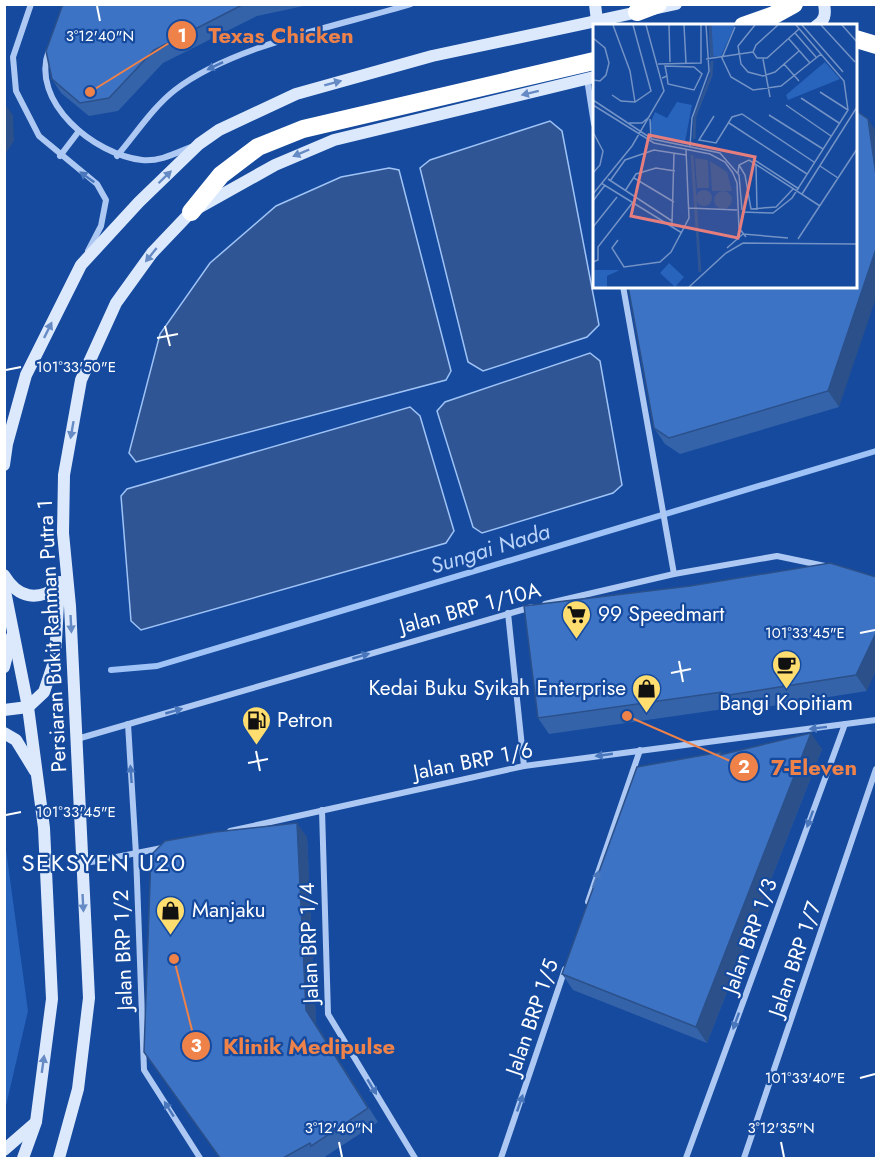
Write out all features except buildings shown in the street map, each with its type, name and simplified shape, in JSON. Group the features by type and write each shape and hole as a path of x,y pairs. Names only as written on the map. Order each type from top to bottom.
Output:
{"highway":[{"path":"637,12 658,4"},
{"path":"749,24 774,15 794,4"},
{"path":"857,40 876,45"},
{"path":"191,212 221,175 258,147 303,129 593,61"}],"main road":[{"path":"595,4 597,21"},
{"path":"4,465 7,444 26,375 81,265 139,202 199,144 219,130 296,94 432,56 676,4"},
{"path":"819,24 826,14 824,4"},
{"name":"Persiaran Bukit Rahman Putra 1","path":"60,1158 78,1089 89,998 70,606 63,533 64,475 81,380 116,303 152,253 191,212 275,165 334,140 591,78"},
{"path":"4,711 28,707 44,692 55,659 63,533"},
{"path":"4,575 21,594 31,597 51,592 59,586"},
{"name":"Persiaran Bukit Rahman Putra 1","path":"4,586 28,707 44,828 52,999 36,1122 23,1158"},
{"path":"4,667 14,632"},
{"path":"4,733 16,740 37,774"},
{"path":"4,1150 36,1122"}],"street":[{"path":"31,4 13,57 16,91 39,136 60,156 97,184 106,200 101,226 81,265"},
{"path":"117,156 173,91 204,71 237,55 411,4"},
{"path":"52,43 44,63 47,87 60,110 79,131 117,156 145,160 165,157 199,144"},
{"path":"591,78 593,109"},
{"path":"60,156 79,131"},
{"path":"623,288 674,574"},
{"name":"Jalan BRP 1/10A","path":"77,739 508,613 674,574 777,556 832,568"},
{"path":"508,613 524,766"},
{"name":"Jalan BRP 1/6","path":"223,833 524,766 876,720"},
{"name":"Jalan BRP 1/2","path":"128,724 136,854 144,1070 200,1158"},
{"name":"Jalan BRP 1/3","path":"686,1158 845,724"},
{"path":"584,915 640,750"},
{"name":"Jalan BRP 1/7","path":"744,1158 876,770"},
{"name":"Jalan BRP 1/4","path":"322,810 328,1014 415,1158"},
{"path":"81,864 169,846"},
{"name":"Jalan BRP 1/5","path":"501,1158 569,958"}],"shaded area":[{"path":"550,121 562,131 599,325 587,337 483,371 468,362 420,168 430,160"},
{"path":"389,168 399,170 451,371 446,380 136,462 129,453 160,334 210,263 276,206 341,177"},
{"path":"590,353 600,361 622,485 613,493 482,533 473,527 437,411 445,402"},
{"path":"410,407 420,416 454,531 446,543 141,630 131,621 121,496 127,489"},
{"path":"4,835 28,1011 5,1110 4,1110"}],"waterway":[{"name":"Sungai Nada","path":"111,670 157,666 876,451"}],"place":[{"name":"Texas Chicken","path":"90,92"},
{"name":"99 Speedmart","path":"577,640"},
{"name":"Bangi Kopitiam","path":"786,690"},
{"name":"Kedai Buku Syikah Enterprise","path":"647,714"},
{"name":"7-Eleven","path":"627,716"},
{"name":"Petron","path":"256,746"},
{"name":"Manjaku","path":"171,936"},
{"name":"Klinik Medipulse","path":"174,959"}],"district":[{"name":"SEKSYEN U20","path":"104,862"}]}
